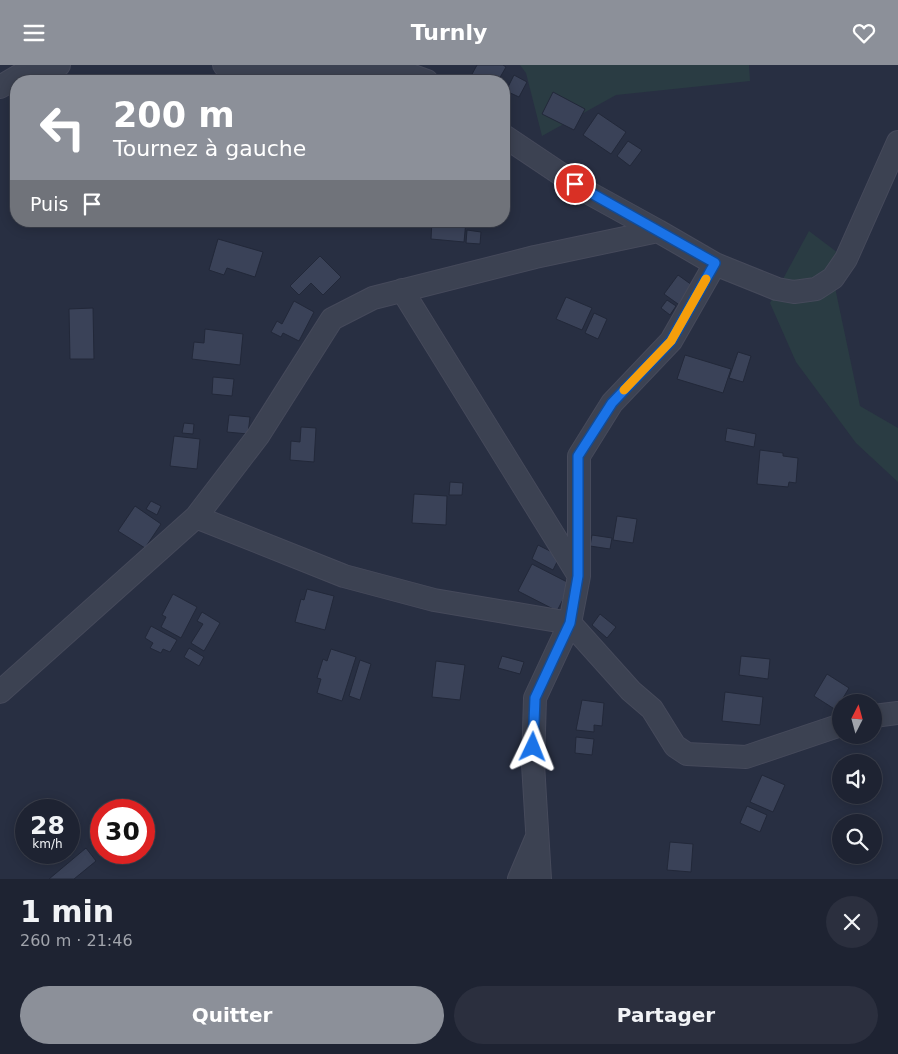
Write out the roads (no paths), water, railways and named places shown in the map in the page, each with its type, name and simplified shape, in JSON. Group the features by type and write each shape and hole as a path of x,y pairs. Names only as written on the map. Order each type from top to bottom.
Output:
{"street":[{"path":"20,75 32,68 59,65"},
{"path":"224,65 304,69 394,69 410,75"},
{"path":"510,140 589,193 715,263 777,289 794,293 816,289 833,278 888,187 898,142"},
{"path":"0,692 196,517 258,436 332,319 373,297 535,257 658,231"},
{"path":"540,879 533,764 535,698 570,623 578,576 578,456 612,403 671,341 715,263"},
{"path":"402,290 578,576"},
{"path":"196,517 344,576 434,600 570,623 631,691 652,709 675,746 687,754 746,757 832,728"},
{"path":"882,715 898,713"},
{"path":"519,879 538,833"}]}
